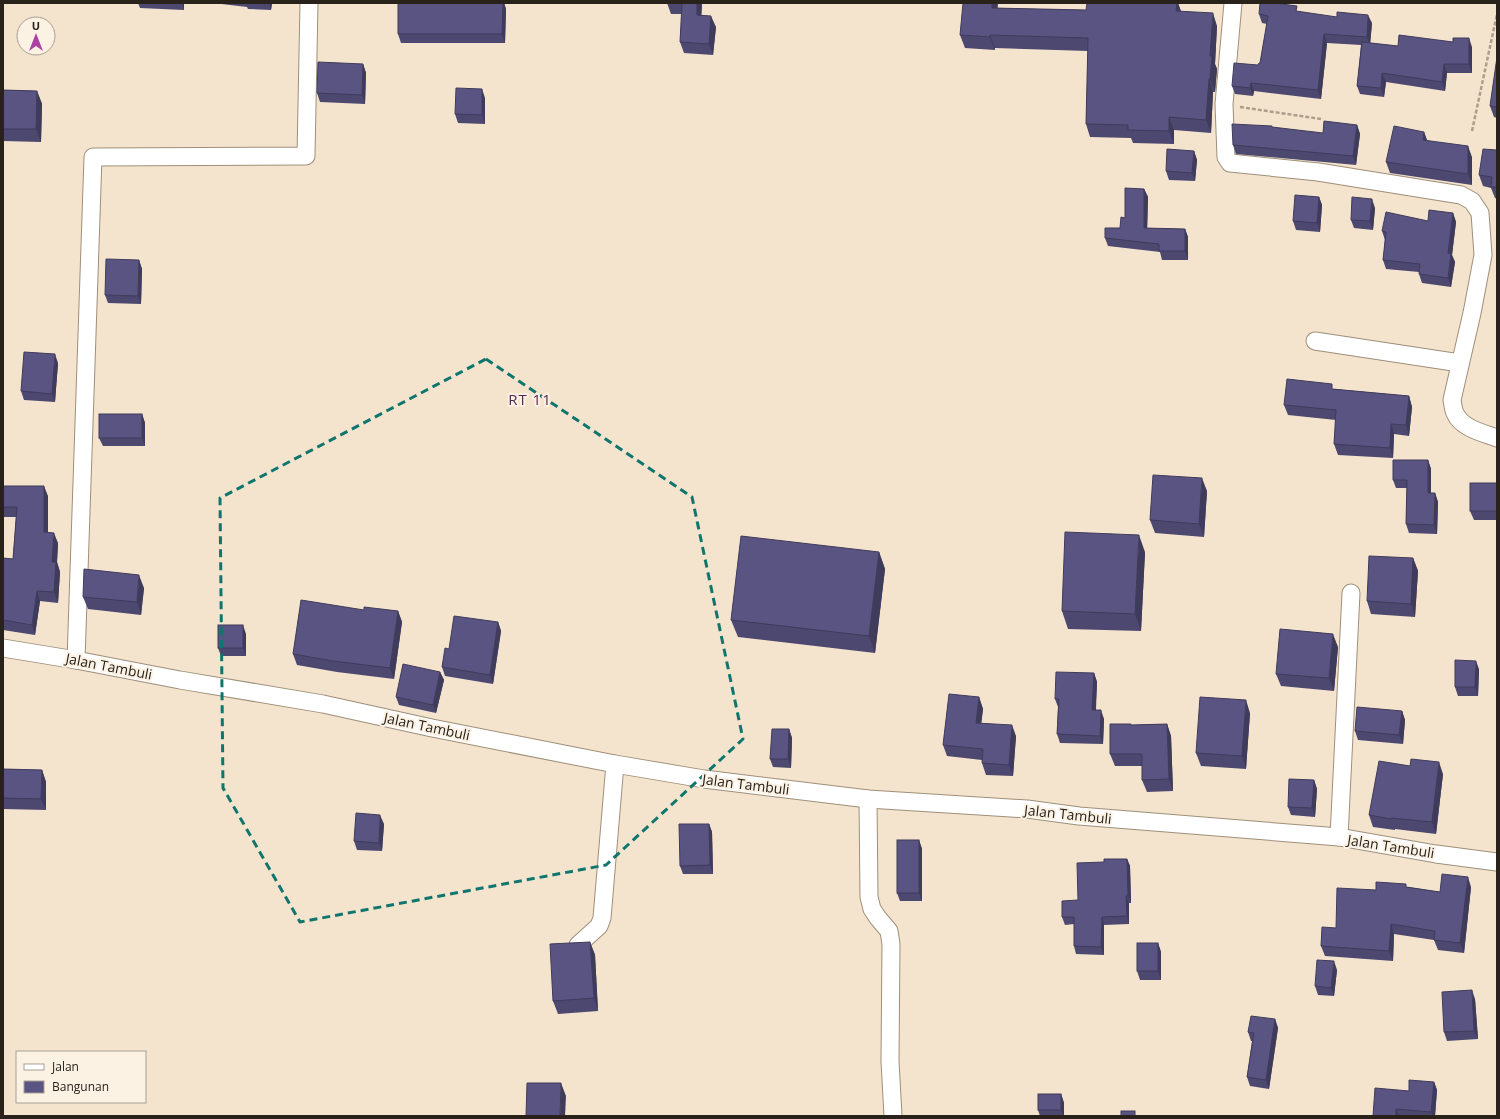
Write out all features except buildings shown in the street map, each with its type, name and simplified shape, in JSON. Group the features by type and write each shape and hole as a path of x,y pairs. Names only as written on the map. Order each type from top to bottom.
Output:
{"street":[{"path":"76,660 93,157 306,156 309,3"},
{"path":"1233,3 1224,104 1226,157 1230,163 1318,172 1461,195 1472,201 1480,213 1483,255 1472,313 1452,400 1455,414 1461,421 1471,429 1497,438"},
{"path":"1315,341 1460,363"},
{"path":"1339,838 1351,593"},
{"name":"Jalan Tambuli","path":"3,648 323,704 432,728 615,764 704,779 868,799 1027,809 1079,816 1339,838 1436,854 1497,862"},
{"path":"578,945 599,926 602,918 615,764"},
{"path":"868,799 869,897 872,909 889,931 891,944 890,1061 893,1116"}],"path":[{"path":"1472,131 1497,14"},
{"path":"1224,104 1321,119"}],"highlighted area":[{"path":"486,359 692,497 743,739 606,865 300,922 223,788 220,498"}],"district":[{"name":"RT 11","path":"530,399"}]}
